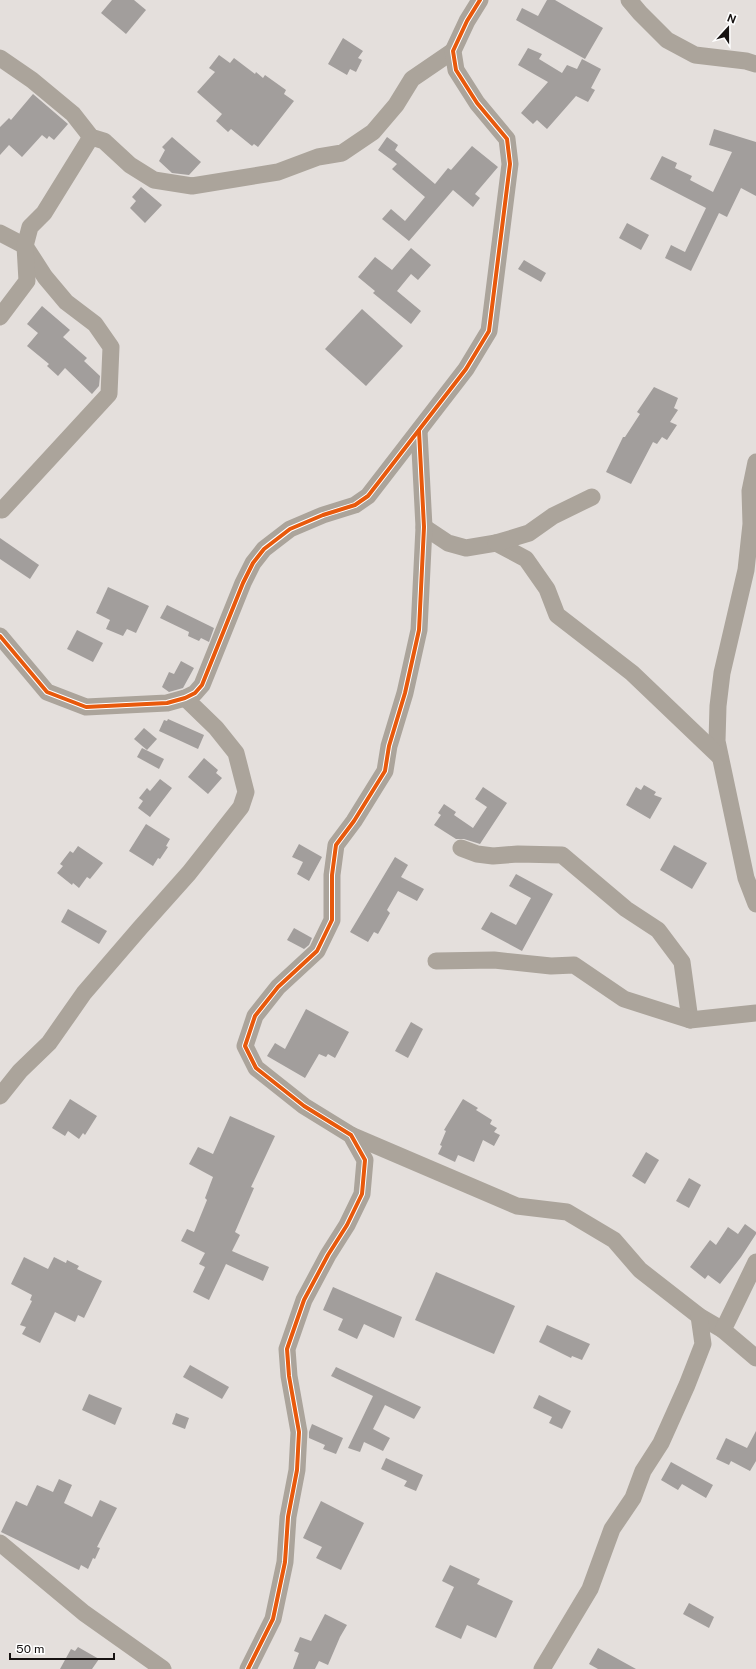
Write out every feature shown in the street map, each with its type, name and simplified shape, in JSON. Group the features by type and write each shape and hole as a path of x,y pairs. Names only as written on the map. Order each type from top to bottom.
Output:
{"street":[{"path":"0,58 32,80 73,114 91,136 104,141 130,165 154,180 192,186 278,172 318,157 342,153 373,132 396,105 412,79 453,51 467,21 480,0"},
{"path":"629,0 667,40 695,55 756,64"},
{"path":"0,636 47,692 86,707 167,703 185,698 195,693 202,685 243,583 253,563 264,549 290,529 323,515 355,506 368,496 419,431 466,369 489,331 510,164 507,139 477,103 456,70 453,51"},
{"path":"0,317 27,281 25,246 30,227 44,213 91,136"},
{"path":"0,233 25,246 49,282 66,302 95,324 110,347 109,394 2,510"},
{"path":"419,431 424,527 418,630 405,693 389,746 385,771 354,821 336,845 332,875 332,920 317,951 278,987 255,1016 245,1046 256,1068 304,1106 351,1135 517,1206 567,1212 614,1240 640,1270 699,1316 723,1330 756,1358"},
{"path":"756,462 750,491 751,524 746,570 722,673 718,706 717,741 746,878 756,904"},
{"path":"424,527 448,543 466,548 496,543 529,533 553,516 592,497"},
{"path":"496,543 526,559 548,589 557,615 632,673 720,757"},
{"path":"0,1096 20,1071 49,1043 84,993 189,873 241,807 246,792 236,753 216,728 185,698"},
{"path":"461,848 477,854 493,856 518,854 562,855 626,909 658,930 682,962 690,1020"},
{"path":"436,961 494,960 551,966 574,965 624,998 690,1020 756,1013"},
{"path":"248,1669 273,1619 285,1562 288,1517 297,1470 299,1432 289,1376 287,1349 304,1300 328,1255 347,1225 362,1194 365,1160 351,1135"},
{"path":"723,1330 756,1262"},
{"path":"542,1669 590,1589 612,1528 633,1498 643,1472 661,1443 687,1385 703,1344 699,1316"},
{"path":"0,1543 84,1613 163,1669"}],"building":[{"path":"112,0 134,0 146,10 126,34 101,13"},
{"path":"547,0 555,0 603,28 585,59 516,20 522,8 538,16"},
{"path":"343,38 363,51 358,58 362,60 356,72 350,69 347,75 328,64"},
{"path":"528,48 542,54 539,59 562,73 567,65 577,69 582,59 601,69 591,88 595,90 588,102 576,96 547,129 537,120 533,124 521,113 548,82 518,65"},
{"path":"219,55 230,63 234,58 255,74 256,72 263,78 265,75 286,90 284,94 294,101 258,147 254,144 252,146 231,129 228,132 216,121 222,114 197,92 215,72 209,68"},
{"path":"33,94 68,124 54,140 49,136 47,139 42,135 22,157 9,145 0,155 0,127 9,118 11,120"},
{"path":"714,129 756,142 756,196 741,188 727,217 719,213 691,271 665,258 671,245 685,252 706,208 650,179 662,156 677,163 675,168 692,176 690,180 713,192 732,152 709,145"},
{"path":"172,137 201,162 189,175 172,173 159,161 165,150 162,147"},
{"path":"387,137 398,145 395,150 435,184 448,168 451,170 472,146 498,167 475,194 480,198 473,207 453,190 409,241 382,219 391,209 405,221 425,197 392,169 397,164 378,150"},
{"path":"141,187 162,205 145,223 130,208 136,201 132,197"},
{"path":"627,223 649,235 641,250 619,238"},
{"path":"411,248 431,265 418,280 411,274 397,291 421,311 411,324 373,293 375,291 358,277 375,257 392,270"},
{"path":"524,260 546,273 541,282 518,269"},
{"path":"42,306 70,330 63,337 87,358 84,361 100,376 99,386 92,394 65,368 58,376 47,366 49,364 27,346 38,333 27,324"},
{"path":"362,309 403,346 366,386 325,349"},
{"path":"654,387 678,398 674,408 678,410 670,422 677,425 667,440 662,437 657,444 653,442 631,484 606,472 623,437 625,437 640,414 637,412"},
{"path":"0,538 39,565 30,579 0,559"},
{"path":"108,587 149,606 136,633 127,629 123,636 106,629 110,620 96,613"},
{"path":"167,605 214,628 209,642 201,638 199,641 188,636 189,632 160,618"},
{"path":"77,630 103,643 93,662 67,649"},
{"path":"181,661 194,668 183,688 169,692 162,687 169,672 174,674"},
{"path":"168,719 204,735 198,749 159,731 164,720 167,721"},
{"path":"144,728 157,739 147,750 134,739"},
{"path":"142,748 164,759 159,769 137,757"},
{"path":"204,758 218,770 216,773 222,778 208,794 188,777"},
{"path":"160,779 172,788 150,817 138,808 143,801 139,798 147,788 150,791"},
{"path":"644,785 656,792 654,795 662,798 650,819 626,805 636,787 641,790"},
{"path":"483,787 507,803 480,844 464,839 456,839 434,825 441,815 438,813 444,804 456,812 454,815 473,828 487,807 475,799"},
{"path":"146,824 170,839 166,846 168,847 153,866 129,851"},
{"path":"299,844 322,857 309,881 297,874 303,862 292,857"},
{"path":"674,845 707,863 692,889 660,870"},
{"path":"78,846 103,863 90,879 87,877 79,888 73,883 72,885 57,873 63,866 60,864 70,851 73,853"},
{"path":"395,857 408,865 401,877 424,889 417,901 398,891 387,910 390,913 378,934 374,932 368,942 350,932"},
{"path":"516,874 553,894 522,951 481,929 491,912 516,925 531,898 509,886"},
{"path":"68,909 107,931 99,944 61,922"},
{"path":"294,928 312,938 309,945 304,949 287,940"},
{"path":"306,1009 349,1032 335,1058 328,1054 326,1057 319,1054 305,1078 267,1056 275,1043 285,1049"},
{"path":"411,1022 423,1029 408,1058 395,1051"},
{"path":"70,1099 97,1116 85,1135 83,1133 79,1139 68,1131 65,1136 52,1128"},
{"path":"463,1099 478,1108 476,1110 492,1120 490,1124 497,1128 494,1132 500,1135 494,1146 483,1140 474,1162 458,1155 455,1162 438,1154 446,1131 444,1130"},
{"path":"230,1116 275,1136 251,1187 254,1188 235,1232 240,1235 232,1251 269,1267 263,1281 226,1264 209,1300 193,1292 205,1267 199,1264 205,1253 181,1241 187,1229 194,1232 207,1200 205,1198 213,1177 189,1164 198,1147 213,1154"},
{"path":"646,1152 659,1160 645,1184 632,1176"},
{"path":"689,1178 701,1185 689,1208 676,1201"},
{"path":"745,1224 756,1232 756,1234 741,1257 720,1284 708,1275 705,1279 690,1267 710,1240 716,1245 728,1227 738,1234"},
{"path":"24,1257 48,1269 54,1257 66,1263 67,1260 79,1266 77,1269 102,1281 84,1318 78,1315 75,1322 55,1312 40,1343 22,1334 26,1327 20,1325 32,1301 30,1300 32,1295 11,1284"},
{"path":"436,1272 515,1306 494,1354 415,1320"},
{"path":"333,1287 402,1317 394,1338 364,1324 357,1339 338,1330 343,1319 323,1310"},
{"path":"547,1325 590,1344 582,1360 572,1356 571,1358 539,1342"},
{"path":"190,1365 229,1387 222,1399 183,1377"},
{"path":"336,1367 421,1407 414,1419 385,1405 373,1429 390,1438 383,1451 364,1442 360,1452 348,1448 373,1396 331,1376"},
{"path":"89,1394 122,1408 115,1425 82,1410"},
{"path":"539,1395 571,1411 562,1429 549,1423 552,1417 533,1408"},
{"path":"176,1413 189,1418 185,1429 172,1424"},
{"path":"312,1424 343,1438 336,1454 323,1449 325,1445 309,1438 309,1432"},
{"path":"756,1431 756,1461 750,1471 731,1461 729,1465 716,1459 726,1438 747,1448"},
{"path":"386,1458 423,1475 416,1491 404,1486 407,1481 381,1469"},
{"path":"671,1462 713,1485 706,1498 682,1484 678,1490 661,1480"},
{"path":"59,1479 72,1485 64,1503 92,1517 100,1500 117,1508 97,1547 100,1548 95,1559 93,1558 88,1569 81,1565 79,1570 1,1532 16,1501 27,1506 37,1485 53,1492"},
{"path":"321,1501 364,1523 341,1570 316,1558 322,1547 303,1538"},
{"path":"450,1565 480,1579 477,1584 513,1601 496,1638 467,1625 461,1639 435,1627 454,1587 442,1581"},
{"path":"689,1603 714,1617 709,1628 683,1614"},
{"path":"325,1614 347,1625 328,1665 319,1661 315,1669 293,1669 299,1653 294,1651 300,1637 311,1641"},
{"path":"78,1647 99,1659 92,1669 60,1669 71,1649 75,1651"},
{"path":"598,1648 636,1669 598,1669 589,1664"}],"cycle path":[{"path":"0,636 47,692 86,707 167,703 185,698 195,693 202,685 243,583 253,563 264,549 290,529 323,515 355,505 368,496 466,369 489,331 510,164 507,139 477,103 456,70 453,51 467,21 480,0"},
{"path":"248,1669 273,1619 285,1562 288,1517 297,1470 299,1432 289,1376 287,1349 304,1300 328,1255 347,1225 362,1194 365,1160 351,1135 304,1106 256,1068 245,1046 255,1016 278,987 317,951 332,920 332,875 336,845 354,821 385,771 389,746 405,693 419,630 424,527 419,431"}]}
